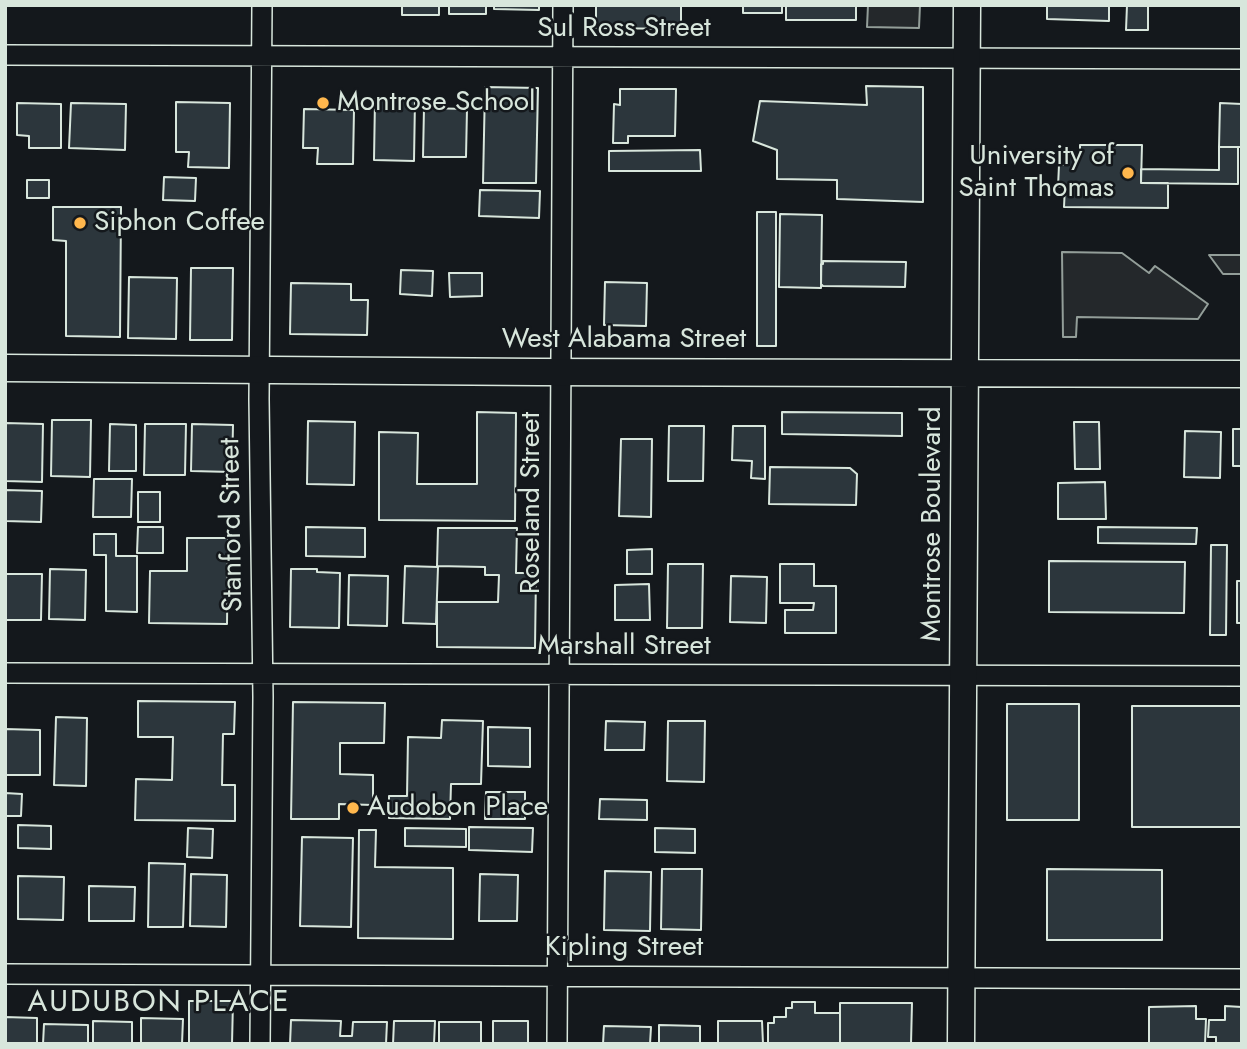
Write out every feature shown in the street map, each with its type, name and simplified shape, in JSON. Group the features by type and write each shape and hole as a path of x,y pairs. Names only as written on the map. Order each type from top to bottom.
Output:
{"street":[{"name":"Stanford Street","path":"260,1044 262,673 259,369 262,5"},
{"name":"Roseland Street","path":"557,1044 563,5"},
{"name":"Montrose Boulevard","path":"961,1044 967,5"},
{"name":"Sul Ross Street","path":"5,55 1242,59"},
{"name":"West Alabama Street","path":"5,368 1242,374"},
{"name":"Marshall Street","path":"5,673 1242,676"},
{"name":"Kipling Street","path":"5,974 1242,979"}],"shaded area":[{"path":"868,5 920,5 919,28 867,27"},
{"path":"1062,252 1122,253 1149,273 1155,266 1208,304 1198,319 1077,317 1076,337 1063,337"},
{"path":"1209,255 1242,255 1242,274 1223,274"}],"building":[{"path":"402,5 439,5 439,15 402,15"},
{"path":"449,5 486,5 486,14 449,14"},
{"path":"494,5 539,5 539,10 494,9"},
{"path":"596,5 681,5 681,29 596,28"},
{"path":"743,5 782,5 782,13 743,13"},
{"path":"786,5 856,5 856,20 786,20"},
{"path":"1047,5 1109,5 1109,21 1047,19"},
{"path":"1127,5 1148,5 1148,30 1126,30"},
{"path":"866,86 923,87 923,202 837,199 837,180 777,179 777,150 753,141 760,101 867,105"},
{"path":"485,87 538,88 536,183 483,183"},
{"path":"620,89 676,89 675,136 628,136 628,143 613,143 614,104 620,105"},
{"path":"375,99 415,99 414,161 374,160"},
{"path":"176,102 230,103 229,168 188,167 189,152 176,152"},
{"path":"17,103 61,104 61,148 29,148 29,136 17,135"},
{"path":"71,103 126,104 125,150 69,148"},
{"path":"1220,103 1242,104 1242,147 1219,147"},
{"path":"424,108 467,109 466,157 423,157"},
{"path":"304,109 354,110 353,164 317,164 318,148 303,148"},
{"path":"1080,145 1142,145 1141,183 1168,183 1168,208 1064,207 1065,186 1058,187 1059,165 1064,165 1064,155 1080,155"},
{"path":"1219,147 1238,147 1238,184 1141,183 1141,169 1219,170"},
{"path":"700,150 701,171 609,171 609,151"},
{"path":"164,177 196,178 195,201 163,200"},
{"path":"27,180 49,180 49,198 27,198"},
{"path":"480,190 540,191 539,218 479,216"},
{"path":"53,207 121,207 120,337 66,336 66,241 53,240"},
{"path":"757,212 776,212 776,346 757,346"},
{"path":"780,214 822,215 821,288 779,287"},
{"path":"823,261 906,262 905,287 823,286"},
{"path":"191,268 233,268 232,340 190,340"},
{"path":"401,270 433,271 432,296 400,294"},
{"path":"449,273 482,273 482,296 450,297"},
{"path":"129,277 177,278 176,339 128,338"},
{"path":"605,282 647,283 646,326 604,325"},
{"path":"291,283 351,284 351,300 368,300 367,335 290,334"},
{"path":"477,412 516,413 515,521 379,520 379,432 418,433 417,484 477,484"},
{"path":"782,412 902,413 902,436 782,434"},
{"path":"52,420 91,420 90,477 51,476"},
{"path":"308,421 355,422 354,485 307,484"},
{"path":"1074,422 1099,422 1100,469 1075,469"},
{"path":"5,423 43,424 42,482 5,481"},
{"path":"110,424 136,425 136,471 109,471"},
{"path":"145,424 186,424 185,475 144,475"},
{"path":"192,424 233,425 232,472 191,471"},
{"path":"669,426 704,426 703,481 668,481"},
{"path":"733,426 765,426 765,479 751,478 752,461 732,460"},
{"path":"1233,429 1242,429 1242,466 1233,466"},
{"path":"1185,431 1221,432 1220,478 1184,477"},
{"path":"621,439 652,439 651,517 619,516"},
{"path":"770,467 850,468 857,474 856,505 769,504"},
{"path":"94,479 132,479 131,517 93,517"},
{"path":"1105,482 1106,519 1058,519 1058,483"},
{"path":"5,490 42,491 41,522 5,521"},
{"path":"138,492 160,492 160,522 138,522"},
{"path":"138,527 163,527 163,553 137,553"},
{"path":"306,527 365,528 365,557 306,556"},
{"path":"1098,527 1197,528 1196,544 1098,543"},
{"path":"438,528 517,528 516,573 536,573 535,648 437,647 437,602 498,602 499,575 485,575 485,567 437,566"},
{"path":"94,534 116,534 116,556 137,556 137,612 106,611 106,555 94,555"},
{"path":"187,538 228,538 227,624 149,623 150,571 187,571"},
{"path":"1211,545 1227,545 1226,635 1210,635"},
{"path":"652,549 652,574 627,574 627,550"},
{"path":"1049,561 1185,562 1184,613 1049,612"},
{"path":"668,564 703,564 702,628 667,628"},
{"path":"780,564 814,564 814,586 836,586 836,633 785,633 785,610 813,610 814,603 780,603"},
{"path":"405,566 438,567 436,624 403,623"},
{"path":"50,569 86,570 85,620 49,619"},
{"path":"291,569 317,569 317,572 340,573 339,628 290,627"},
{"path":"5,574 42,574 41,620 5,620"},
{"path":"349,575 388,576 387,626 348,625"},
{"path":"731,576 767,577 766,623 730,622"},
{"path":"1237,581 1242,581 1242,623 1237,623"},
{"path":"649,584 650,620 615,620 615,585"},
{"path":"138,701 235,702 234,734 223,734 222,785 235,785 235,821 135,820 136,779 172,780 173,737 138,737"},
{"path":"293,702 385,703 384,743 340,743 340,774 373,775 373,805 339,804 339,819 291,819"},
{"path":"1007,704 1079,704 1079,820 1007,820"},
{"path":"1132,706 1242,706 1242,827 1132,827"},
{"path":"56,717 87,718 86,786 54,785"},
{"path":"442,720 483,721 481,784 451,784 450,819 389,818 389,796 407,796 408,737 441,738"},
{"path":"606,721 645,722 644,750 605,750"},
{"path":"668,721 705,721 704,782 667,781"},
{"path":"488,727 530,728 530,767 488,766"},
{"path":"5,729 40,730 40,775 5,775"},
{"path":"486,792 525,792 525,819 485,819"},
{"path":"5,793 22,794 21,816 5,816"},
{"path":"600,799 647,800 647,820 599,819"},
{"path":"18,825 51,826 51,849 18,848"},
{"path":"469,827 533,828 532,852 469,850"},
{"path":"188,828 213,829 212,858 187,857"},
{"path":"405,828 466,829 466,847 405,846"},
{"path":"655,828 695,829 695,853 655,852"},
{"path":"359,830 376,830 375,867 453,868 453,939 358,938"},
{"path":"302,837 353,838 351,927 300,926"},
{"path":"149,863 185,864 183,927 148,927"},
{"path":"662,869 702,869 701,930 661,929"},
{"path":"1047,869 1162,870 1162,940 1047,940"},
{"path":"605,871 651,872 650,931 604,930"},
{"path":"191,874 227,875 226,927 190,926"},
{"path":"480,874 518,875 517,921 479,921"},
{"path":"18,876 64,877 63,920 18,919"},
{"path":"89,886 135,887 134,921 89,921"},
{"path":"189,1001 233,1001 232,1044 189,1044"},
{"path":"792,1002 815,1002 815,1013 840,1013 840,1044 768,1044 768,1023 774,1023 774,1017 786,1017 786,1008 792,1008"},
{"path":"840,1003 912,1003 911,1044 840,1044"},
{"path":"1196,1006 1196,1019 1206,1019 1205,1044 1149,1044 1149,1007"},
{"path":"1225,1006 1242,1007 1242,1044 1216,1044 1216,1037 1208,1037 1209,1020 1225,1020"},
{"path":"5,1017 37,1018 37,1044 5,1044"},
{"path":"141,1018 183,1019 182,1044 141,1044"},
{"path":"291,1020 341,1021 340,1036 352,1036 353,1022 387,1022 386,1044 290,1044"},
{"path":"93,1021 132,1022 132,1044 93,1044"},
{"path":"394,1021 435,1021 434,1044 393,1044"},
{"path":"493,1021 528,1021 528,1044 493,1044"},
{"path":"718,1021 762,1021 763,1044 718,1044"},
{"path":"439,1022 481,1022 481,1044 439,1044"},
{"path":"44,1024 88,1025 88,1044 43,1044"},
{"path":"659,1025 700,1026 700,1044 659,1044"},
{"path":"604,1026 651,1027 650,1044 603,1044"}],"place":[{"name":"Montrose School","path":"323,103"},
{"name":"University of Saint Thomas","path":"1128,173"},
{"name":"Siphon Coffee","path":"80,223"},
{"name":"Audobon Place","path":"353,808"}],"district":[{"name":"AUDUBON PLACE","path":"159,1004"}]}
